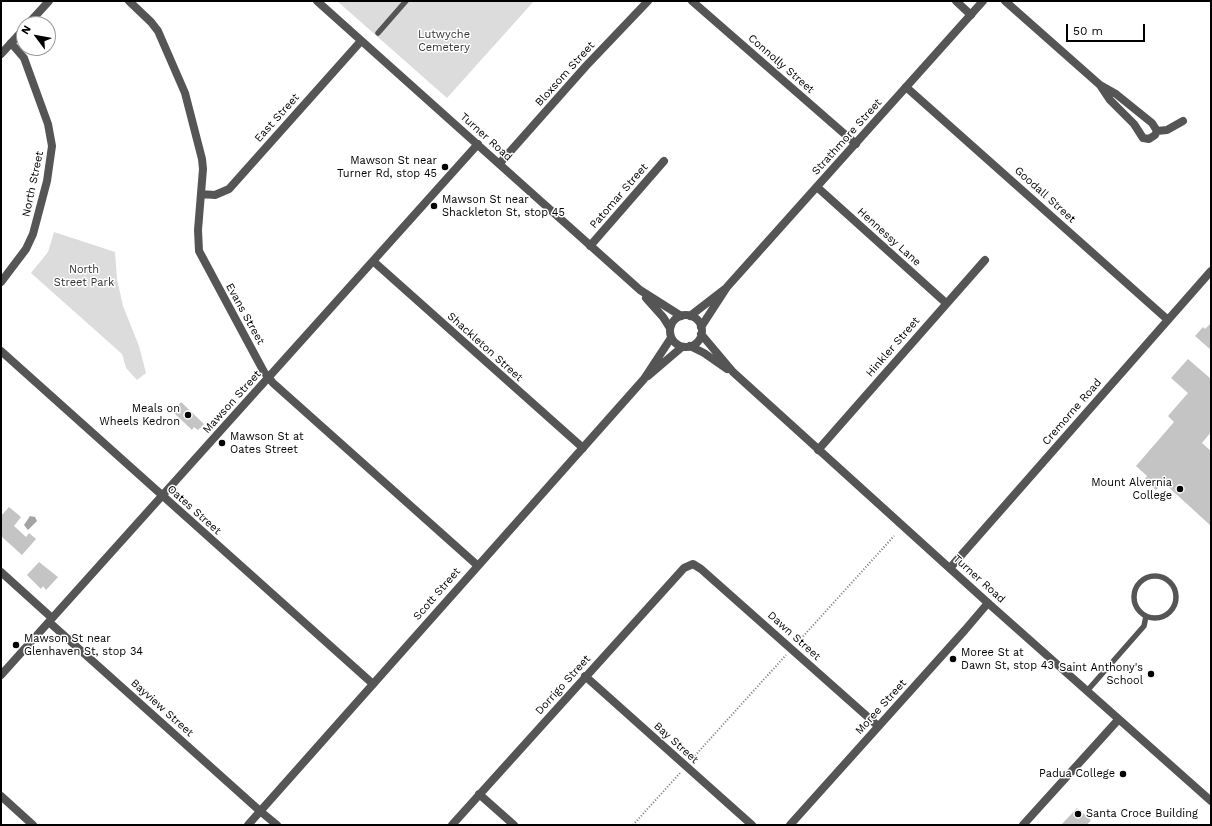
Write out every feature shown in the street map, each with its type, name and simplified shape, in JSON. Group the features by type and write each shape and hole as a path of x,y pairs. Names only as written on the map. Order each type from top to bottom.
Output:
{"street":[{"path":"35,16 49,1"},
{"name":"Evans Street","path":"129,1 151,22 158,31 185,94 202,158 199,251 268,378 477,565"},
{"name":"Turner Road","path":"317,1 500,163 640,290 663,317 670,328 671,338 678,345 704,353 733,372 1118,720 1211,801"},
{"name":"Bloxsom Street","path":"500,163 586,66 648,1"},
{"name":"Connolly Street","path":"692,1 856,144"},
{"path":"956,1 971,15"},
{"name":"Strathmore Street","path":"701,330 727,287 983,1"},
{"path":"1005,1 1100,85 1126,102 1152,123 1157,131"},
{"path":"1,54 16,38"},
{"name":"East Street","path":"201,194 215,195 229,189 361,41"},
{"name":"North Street","path":"1,282 26,249 33,234 47,181 52,146 49,128 24,58 11,43"},
{"path":"1100,85 1110,100 1134,124 1144,138 1152,138 1157,131 1167,130 1183,121"},
{"name":"Goodall Street","path":"906,87 1168,320"},
{"name":"Mawson Street","path":"1,675 478,144"},
{"name":"Patomar Street","path":"590,246 664,161"},
{"name":"Hennessy Lane","path":"817,187 946,303"},
{"name":"Hinkler Street","path":"818,450 985,260"},
{"name":"Shackleton Street","path":"373,262 583,448"},
{"name":"Cremorne Road","path":"950,568 1211,271"},
{"name":"Strathmore Street","path":"685,316 727,287"},
{"name":"Turner Road","path":"640,290 685,316 699,322 701,330 733,372"},
{"path":"670,328 674,321 685,316"},
{"path":"686,347 697,342 701,330"},
{"name":"Scott Street","path":"248,825 477,565 644,380 671,338"},
{"name":"Scott Street","path":"644,380 686,347"},
{"name":"Oates Street","path":"1,351 373,684"},
{"name":"Dawn Street","path":"693,564 702,569 878,726"},
{"name":"Dorrigo Street","path":"452,825 684,568 693,564"},
{"name":"Bayview Street","path":"1,572 51,620 277,825"},
{"name":"Moree Street","path":"790,825 988,603"},
{"name":"Bay Street","path":"585,676 752,825"},
{"path":"1023,825 1118,720"},
{"path":"479,794 514,825"},
{"path":"1,796 33,825"}],"lane":[{"path":"378,33 406,1"},
{"path":"1149,577 1164,578 1173,587 1176,593 1174,606 1170,612 1159,618 1146,616 1140,612 1136,606 1134,592 1138,586 1149,577"},
{"path":"1087,691 1144,626 1146,616"}],"path":[{"path":"633,825 894,536"}],"green space":[{"name":"Lutwyche Cemetery","path":"337,1 534,1 447,98"},
{"name":"North Street Park","path":"54,232 115,252 117,279 123,306 139,346 146,373 137,380 126,368 122,354 31,273 48,252"}],"shaded area":[{"path":"30,516 35,517 37,521 28,530 24,525"}],"building":[{"path":"1211,323 1211,350 1195,336 1203,327 1205,329"},
{"path":"1188,359 1211,379 1211,432 1202,443 1211,451 1211,526 1163,482 1156,490 1144,480 1147,476 1136,466 1174,422 1168,416 1188,393 1171,378"},
{"name":"Meals on Wheels Kedron","path":"181,402 204,424 198,430 194,427 192,430 173,412"},
{"path":"9,507 21,517 14,526 26,537 29,533 36,539 22,555 1,536 1,516"},
{"path":"39,562 58,577 46,590 43,586 41,589 27,575"},
{"name":"Santa Croce Building","path":"1077,808 1091,820 1087,825 1061,825"}],"place":[{"name":"Mawson St near Turner Rd, stop 45","path":"445,167"},
{"name":"Mawson St near Shackleton St, stop 45","path":"434,206"},
{"name":"Meals on Wheels Kedron","path":"188,415"},
{"name":"Mawson St at Oates Street","path":"222,443"},
{"name":"Mount Alvernia College","path":"1180,489"},
{"name":"Mawson St near Glenhaven St, stop 34","path":"16,645"},
{"name":"Moree St at Dawn St, stop 43","path":"953,659"},
{"name":"Saint Anthony's School","path":"1151,674"},
{"name":"Padua College","path":"1123,774"},
{"name":"Santa Croce Building","path":"1078,814"}]}
